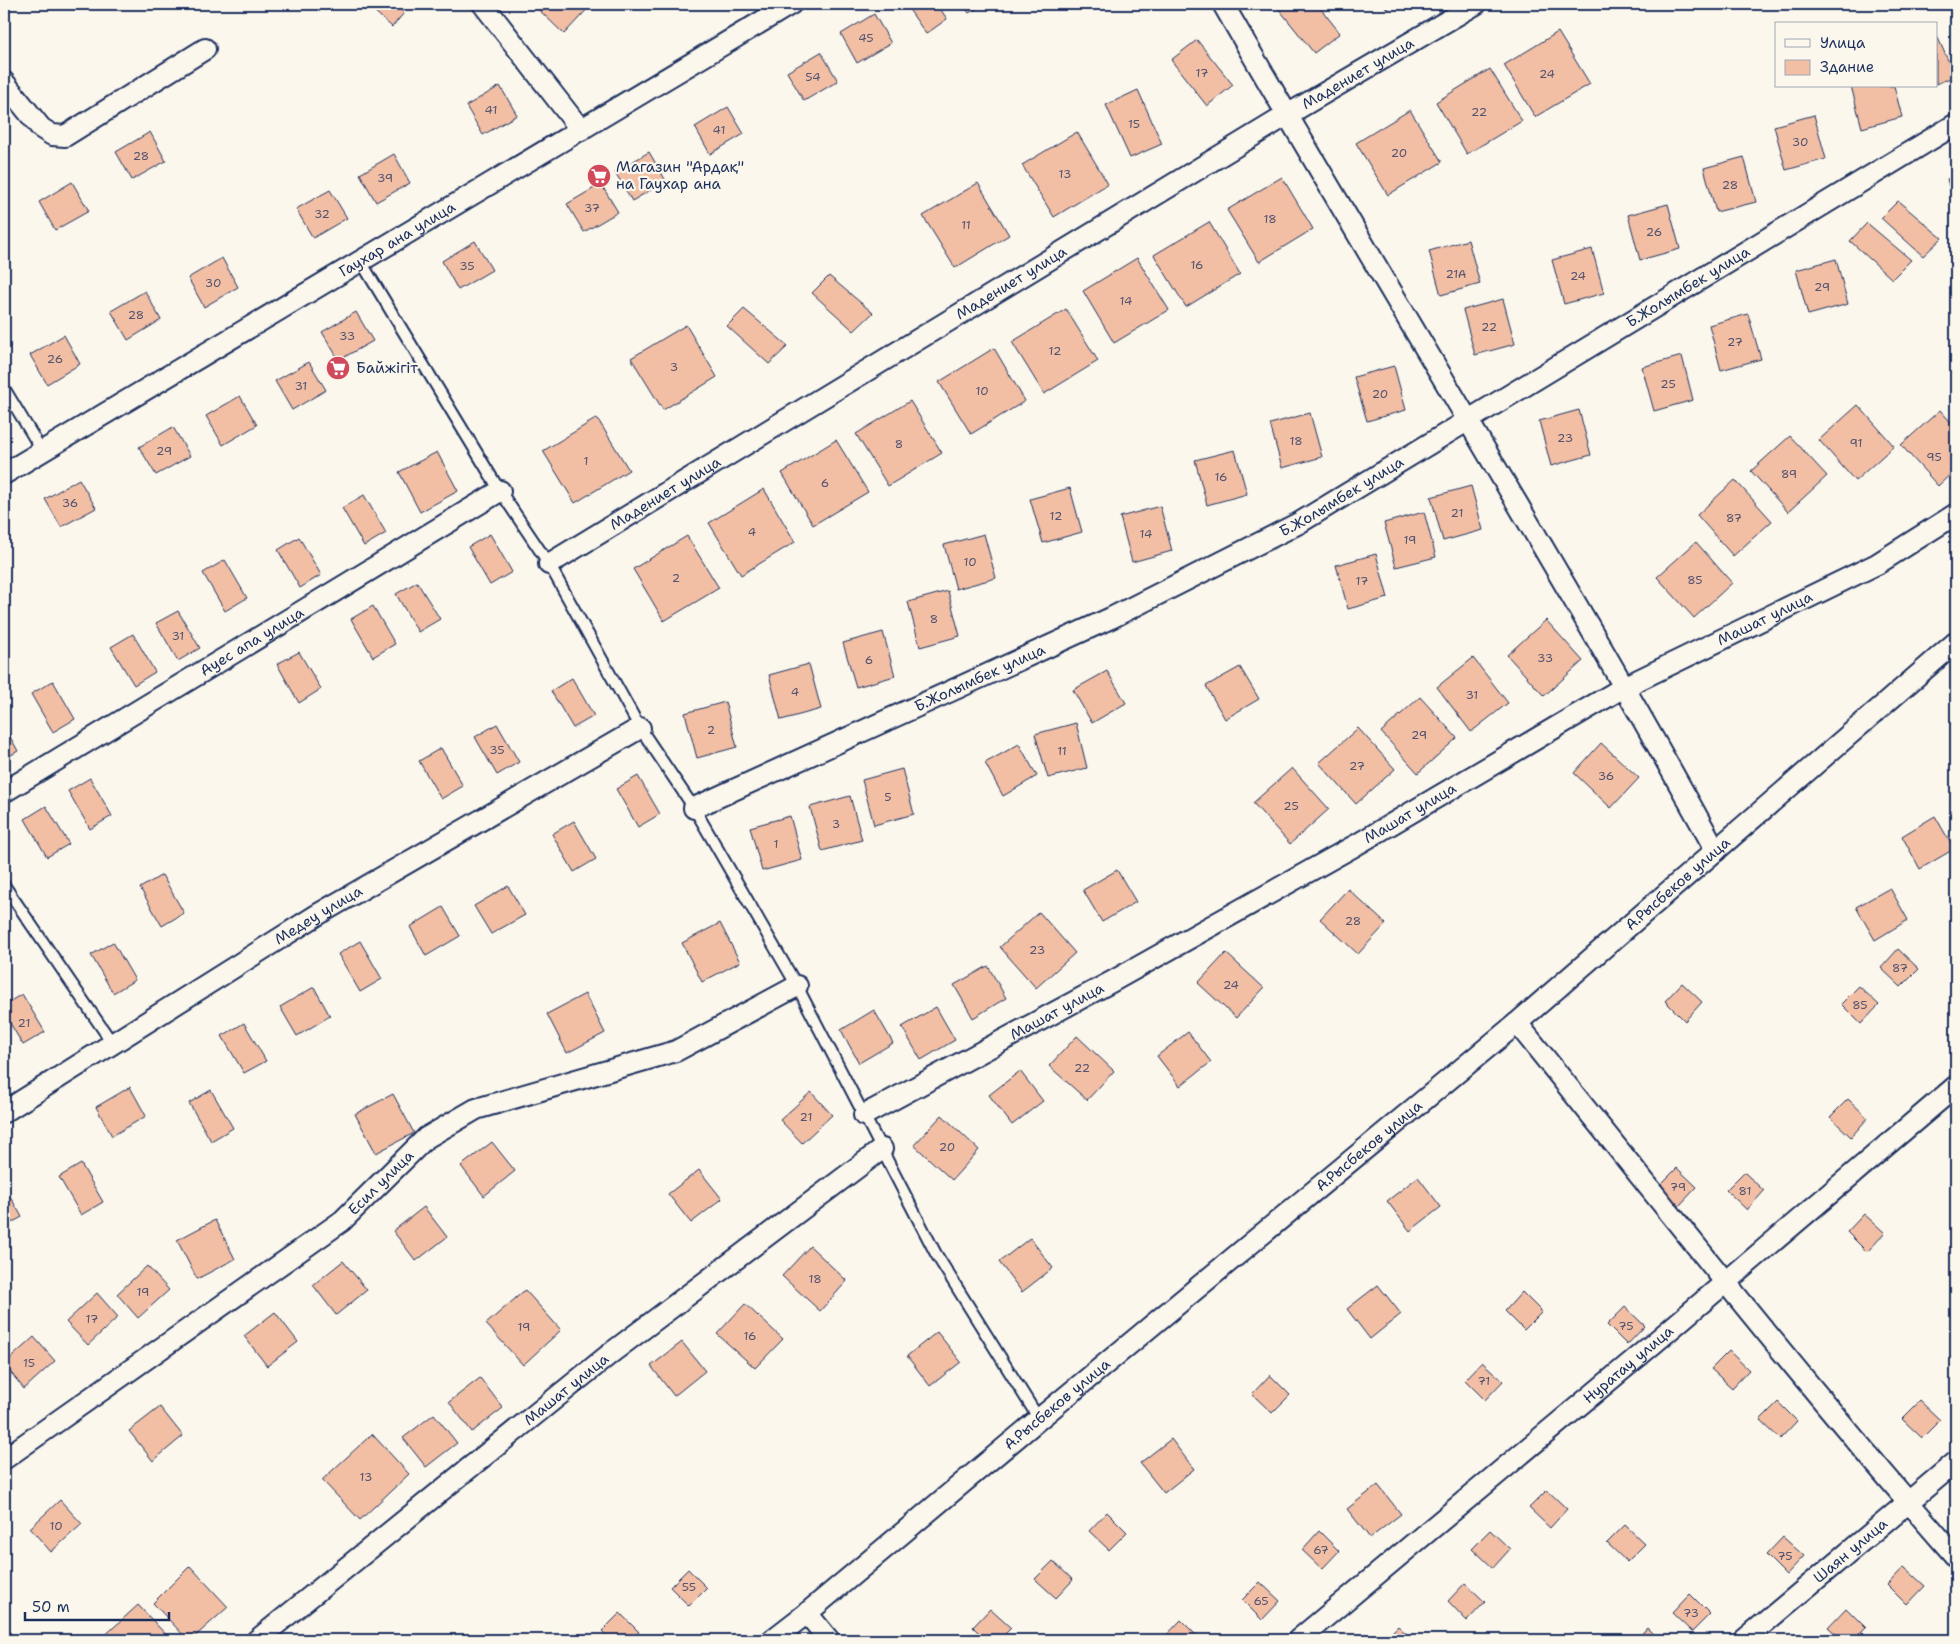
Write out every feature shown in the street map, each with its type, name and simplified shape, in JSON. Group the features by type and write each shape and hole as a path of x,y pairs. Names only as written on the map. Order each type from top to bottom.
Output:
{"street":[{"path":"483,4 581,130"},
{"name":"Гаухар ана улица","path":"4,474 790,4"},
{"path":"1223,4 1287,115 1469,419 1624,687 1716,851"},
{"name":"Мадениет улица","path":"549,564 1287,115 1476,4"},
{"path":"4,82 41,128 52,135 65,136 205,49"},
{"name":"Б.Жолымбек улица","path":"694,808 1145,601 1299,523 1956,124"},
{"name":"Ауес апа улица","path":"4,792 500,491"},
{"name":"Машат улица","path":"864,1115 1113,982 1347,850 1624,687 1876,564 1956,514"},
{"name":"А.Рысбеков улица","path":"772,1640 807,1613 1517,1023 1956,642"},
{"name":"Медеу улица","path":"4,1112 317,916 640,728"},
{"name":"Есил улица","path":"4,1459 342,1221 426,1138 434,1133 476,1109 676,1051 797,986"},
{"path":"1517,1023 1726,1282 1908,1502 1956,1557"},
{"name":"Нуратау улица","path":"1298,1640 1726,1282 1956,1086"},
{"name":"Машат улица","path":"257,1640 611,1353 882,1149"},
{"name":"Шаян улица","path":"1744,1640 1956,1462"},
{"path":"807,1613 830,1640"}],"lane":[{"path":"360,260 500,491 549,564 640,728 694,808 797,986 936,1254 1039,1419"},
{"path":"4,388 42,451"},
{"path":"4,885 113,1044"}],"building":[{"path":"377,4 394,4 404,13 392,27 372,9"},
{"path":"541,4 592,4 564,34 537,8"},
{"path":"937,4 947,19 926,34 906,5"},
{"path":"963,4 984,4 969,13"},
{"path":"1283,4 1317,4 1340,33 1314,53 1278,8"},
{"path":"1383,4 1393,4 1387,9"},
{"path":"874,14 891,43 857,63 841,34"},
{"path":"1558,32 1590,84 1535,117 1504,65"},
{"path":"1938,38 1955,76 1938,83"},
{"path":"1197,40 1233,85 1207,106 1171,60"},
{"path":"821,52 838,81 804,101 787,72"},
{"path":"1490,69 1522,121 1467,154 1436,102"},
{"path":"500,86 517,115 483,135 466,106"},
{"path":"1852,88 1895,88 1902,117 1862,128"},
{"path":"1138,90 1162,144 1130,158 1106,105"},
{"path":"728,107 744,134 710,154 695,127"},
{"path":"1410,110 1442,162 1388,195 1356,143"},
{"path":"1814,115 1826,159 1786,170 1774,126"},
{"path":"150,132 166,161 132,180 116,152"},
{"path":"1077,132 1108,184 1054,217 1022,165"},
{"path":"649,152 666,181 632,201 615,172"},
{"path":"394,154 410,183 376,202 360,174"},
{"path":"1744,157 1756,202 1716,212 1704,168"},
{"path":"1956,176 1956,212 1947,179"},
{"path":"1282,177 1313,229 1259,262 1227,210"},
{"path":"72,182 89,211 55,230 39,202"},
{"path":"978,183 1009,235 955,268 923,216"},
{"path":"601,184 618,212 584,232 567,204"},
{"path":"330,190 347,218 313,238 296,209"},
{"path":"1898,201 1942,238 1923,256 1881,218"},
{"path":"1668,204 1680,249 1640,260 1628,215"},
{"path":"1209,222 1240,274 1186,307 1154,255"},
{"path":"1867,223 1911,260 1892,279 1850,241"},
{"path":"1468,240 1480,284 1441,295 1429,251"},
{"path":"475,241 492,270 458,290 442,261"},
{"path":"1592,249 1604,293 1564,304 1552,260"},
{"path":"222,258 238,287 204,307 188,278"},
{"path":"1137,258 1169,310 1114,343 1083,291"},
{"path":"1836,259 1848,304 1808,315 1796,270"},
{"path":"829,276 873,313 854,331 812,293"},
{"path":"145,291 161,320 128,340 111,311"},
{"path":"1503,299 1515,344 1475,355 1463,310"},
{"path":"744,309 788,346 769,364 727,326"},
{"path":"1066,309 1098,361 1044,394 1012,342"},
{"path":"356,312 373,341 339,360 322,332"},
{"path":"1748,314 1761,359 1721,370 1709,325"},
{"path":"686,325 717,377 663,410 631,358"},
{"path":"64,335 80,364 47,384 30,355"},
{"path":"994,348 1025,401 971,434 939,382"},
{"path":"1682,356 1693,400 1654,411 1642,367"},
{"path":"309,362 326,390 292,410 275,381"},
{"path":"1394,366 1406,410 1367,421 1354,377"},
{"path":"240,396 257,425 223,445 206,416"},
{"path":"910,401 942,453 888,486 856,434"},
{"path":"1858,405 1894,446 1855,481 1819,440"},
{"path":"1579,410 1591,455 1551,466 1539,421"},
{"path":"1940,410 1956,428 1956,469 1938,486 1901,445"},
{"path":"1310,413 1322,457 1282,468 1270,424"},
{"path":"597,418 629,470 575,503 543,451"},
{"path":"173,427 190,456 156,475 139,447"},
{"path":"1790,436 1827,476 1788,512 1751,471"},
{"path":"836,440 868,492 813,525 782,473"},
{"path":"1235,450 1247,494 1207,505 1195,460"},
{"path":"437,452 458,491 420,512 399,472"},
{"path":"79,479 96,508 61,527 45,499"},
{"path":"1735,480 1772,521 1733,556 1697,515"},
{"path":"1471,486 1483,530 1443,541 1431,497"},
{"path":"1070,488 1082,532 1043,543 1030,499"},
{"path":"764,489 795,542 741,575 709,523"},
{"path":"364,495 386,533 364,546 342,508"},
{"path":"1160,506 1172,551 1132,562 1120,517"},
{"path":"1424,512 1436,557 1396,567 1384,523"},
{"path":"490,534 512,572 490,585 468,547"},
{"path":"984,534 996,578 956,589 944,545"},
{"path":"687,536 719,588 664,621 633,569"},
{"path":"299,537 321,575 300,588 278,550"},
{"path":"1696,542 1732,583 1694,618 1657,577"},
{"path":"1376,554 1388,598 1348,609 1336,565"},
{"path":"225,560 247,598 225,611 203,573"},
{"path":"417,582 440,619 418,632 396,594"},
{"path":"948,591 960,636 920,647 908,602"},
{"path":"373,606 395,644 373,657 351,619"},
{"path":"178,611 200,648 178,661 156,623"},
{"path":"1546,620 1583,661 1544,696 1507,655"},
{"path":"883,632 895,676 856,687 843,643"},
{"path":"133,634 155,672 134,685 111,647"},
{"path":"299,652 321,689 299,703 277,664"},
{"path":"1473,658 1508,703 1471,732 1437,687"},
{"path":"809,664 821,709 781,720 769,675"},
{"path":"1240,667 1259,699 1225,719 1206,686"},
{"path":"1107,671 1126,703 1092,723 1073,690"},
{"path":"572,678 594,716 573,728 551,691"},
{"path":"53,681 75,719 53,732 31,694"},
{"path":"1420,697 1457,738 1418,773 1381,732"},
{"path":"725,702 737,747 697,758 685,713"},
{"path":"1076,723 1087,768 1048,778 1035,734"},
{"path":"497,724 519,762 497,775 475,737"},
{"path":"4,726 18,751 4,759"},
{"path":"1358,728 1395,769 1356,804 1319,763"},
{"path":"1601,743 1639,778 1611,808 1574,773"},
{"path":"1019,744 1037,776 1003,796 985,763"},
{"path":"441,748 463,786 441,799 419,761"},
{"path":"1292,768 1329,809 1290,844 1253,803"},
{"path":"902,769 914,814 874,825 862,780"},
{"path":"638,776 660,814 638,827 616,789"},
{"path":"90,778 112,816 90,829 68,791"},
{"path":"850,796 862,840 822,851 810,807"},
{"path":"46,806 69,844 47,857 25,819"},
{"path":"790,816 802,860 762,871 750,827"},
{"path":"1935,816 1954,849 1920,869 1902,836"},
{"path":"574,821 596,859 574,872 552,834"},
{"path":"1117,870 1136,902 1102,922 1083,890"},
{"path":"162,875 184,913 162,926 140,888"},
{"path":"508,886 525,915 491,934 474,906"},
{"path":"1890,888 1908,920 1875,940 1856,907"},
{"path":"1348,889 1386,924 1358,954 1320,919"},
{"path":"443,907 460,936 426,956 410,927"},
{"path":"1039,912 1075,953 1036,988 1000,947"},
{"path":"720,923 740,962 702,982 682,943"},
{"path":"360,941 382,979 360,992 338,954"},
{"path":"113,942 135,980 113,993 91,955"},
{"path":"1898,949 1919,969 1901,987 1881,968"},
{"path":"1226,953 1264,988 1236,1018 1198,983"},
{"path":"988,966 1006,998 973,1018 954,985"},
{"path":"1682,983 1702,1002 1685,1021 1665,1001"},
{"path":"1859,986 1879,1005 1861,1024 1841,1004"},
{"path":"314,987 330,1016 297,1036 280,1007"},
{"path":"22,994 45,1032 23,1045 4,1013 4,1005"},
{"path":"585,994 605,1033 567,1053 547,1014"},
{"path":"936,1007 955,1040 921,1060 902,1027"},
{"path":"874,1010 893,1043 859,1063 841,1030"},
{"path":"244,1023 266,1061 244,1073 222,1036"},
{"path":"1188,1032 1211,1062 1180,1086 1157,1056"},
{"path":"1077,1036 1114,1071 1087,1100 1049,1066"},
{"path":"1020,1071 1043,1101 1012,1125 989,1095"},
{"path":"130,1087 146,1116 112,1136 96,1107"},
{"path":"211,1090 233,1128 211,1141 189,1103"},
{"path":"811,1092 832,1115 802,1143 780,1120"},
{"path":"393,1094 414,1133 376,1153 355,1114"},
{"path":"1848,1099 1868,1118 1851,1137 1830,1117"},
{"path":"942,1115 979,1150 952,1180 914,1145"},
{"path":"492,1142 515,1171 484,1196 461,1166"},
{"path":"81,1164 103,1202 81,1215 59,1177"},
{"path":"1677,1168 1697,1187 1679,1206 1659,1186"},
{"path":"699,1170 722,1199 691,1223 668,1194"},
{"path":"1744,1172 1764,1191 1747,1210 1726,1190"},
{"path":"1418,1177 1441,1207 1410,1231 1387,1201"},
{"path":"4,1186 22,1217 4,1227"},
{"path":"424,1207 447,1237 416,1261 393,1231"},
{"path":"1864,1214 1885,1233 1867,1252 1847,1232"},
{"path":"215,1220 235,1259 197,1279 177,1240"},
{"path":"1030,1238 1053,1268 1022,1292 999,1262"},
{"path":"810,1246 847,1281 820,1311 782,1276"},
{"path":"343,1261 367,1290 336,1315 313,1285"},
{"path":"147,1266 169,1290 138,1318 117,1294"},
{"path":"1378,1285 1401,1314 1370,1339 1347,1309"},
{"path":"525,1290 561,1330 523,1365 486,1324"},
{"path":"1522,1292 1542,1312 1524,1330 1505,1311"},
{"path":"97,1293 118,1317 88,1345 66,1322"},
{"path":"745,1304 783,1339 755,1368 717,1334"},
{"path":"1625,1307 1645,1326 1627,1345 1607,1325"},
{"path":"275,1312 298,1342 267,1366 244,1336"},
{"path":"937,1332 961,1362 930,1386 907,1356"},
{"path":"34,1337 55,1361 24,1389 4,1364"},
{"path":"682,1342 705,1371 674,1396 651,1366"},
{"path":"1729,1351 1749,1370 1732,1388 1711,1369"},
{"path":"1482,1362 1503,1381 1485,1400 1465,1380"},
{"path":"1270,1375 1290,1395 1272,1413 1252,1394"},
{"path":"480,1378 503,1408 472,1432 449,1402"},
{"path":"1920,1401 1940,1420 1922,1438 1902,1419"},
{"path":"1778,1402 1797,1421 1780,1439 1760,1420"},
{"path":"160,1407 183,1436 153,1461 129,1431"},
{"path":"434,1414 457,1443 426,1467 403,1438"},
{"path":"372,1434 409,1474 360,1520 322,1480"},
{"path":"1171,1439 1194,1469 1164,1493 1140,1463"},
{"path":"1378,1485 1401,1514 1370,1538 1347,1509"},
{"path":"1547,1490 1567,1509 1550,1528 1529,1508"},
{"path":"60,1500 82,1524 51,1552 30,1528"},
{"path":"1107,1512 1127,1532 1109,1550 1089,1531"},
{"path":"1625,1525 1645,1544 1627,1562 1607,1543"},
{"path":"1490,1530 1510,1549 1493,1568 1472,1548"},
{"path":"1319,1531 1339,1551 1322,1569 1302,1550"},
{"path":"1783,1537 1804,1556 1786,1575 1766,1555"},
{"path":"1053,1561 1073,1580 1056,1598 1035,1579"},
{"path":"190,1566 228,1607 191,1640 188,1640 153,1603"},
{"path":"1904,1567 1925,1586 1907,1605 1887,1585"},
{"path":"688,1569 707,1588 689,1606 670,1587"},
{"path":"1260,1582 1280,1601 1262,1620 1242,1600"},
{"path":"1465,1583 1485,1602 1467,1621 1448,1601"},
{"path":"1690,1594 1710,1614 1692,1632 1672,1613"},
{"path":"138,1605 171,1640 100,1640"},
{"path":"1846,1608 1866,1628 1854,1640 1842,1640 1828,1627"},
{"path":"990,1609 1011,1628 999,1640 986,1640 973,1627"},
{"path":"620,1613 639,1632 630,1640 611,1640 602,1631"},
{"path":"1181,1620 1201,1640 1163,1639"},
{"path":"1398,1626 1413,1640 1384,1640"},
{"path":"1647,1628 1659,1640 1636,1640"}],"place":[{"name":"Магазин \"Ардақ\" на Гаухар ана","path":"599,176"},
{"name":"Байжігіт","path":"338,368"}]}
